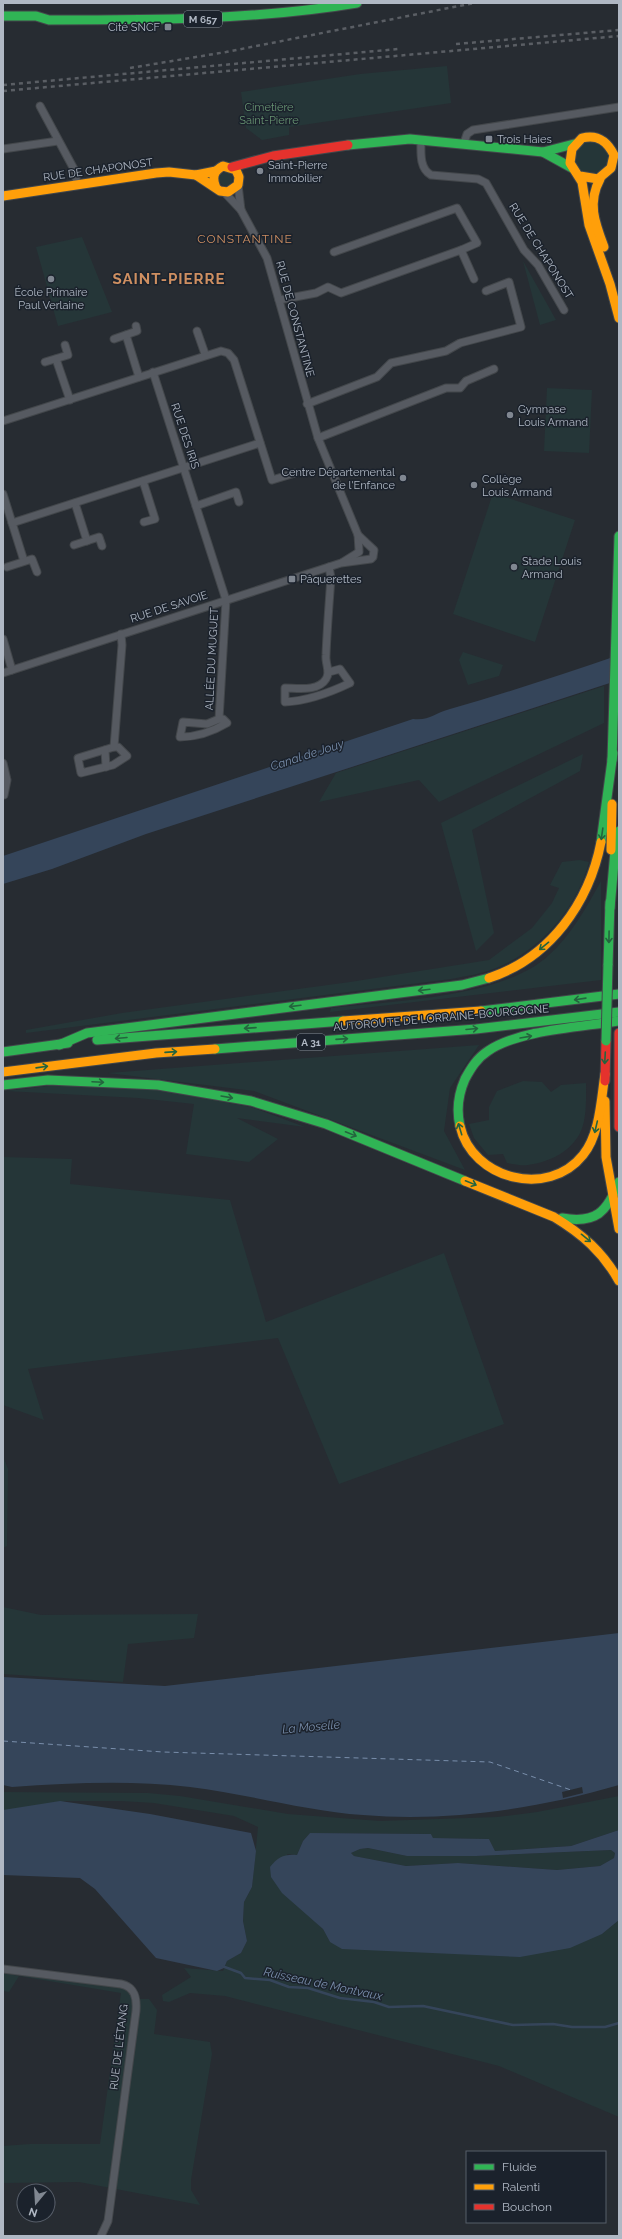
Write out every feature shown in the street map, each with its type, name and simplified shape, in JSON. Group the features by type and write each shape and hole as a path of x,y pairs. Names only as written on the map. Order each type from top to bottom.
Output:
{"main road":[{"name":"M 657","path":"3,23 36,23 49,20 170,20 237,18 296,12 357,3"},
{"name":"M 657","path":"3,16 36,16 49,20"},
{"path":"254,161 247,168 239,183 232,191 220,190 213,179 216,171 223,166 232,167 254,161 280,155 384,140 421,140 464,143 543,152 574,144 580,139 594,136 601,138 612,148 614,155 614,169 600,178 586,179 580,176 572,168 543,152"},
{"path":"572,168 570,156 574,144"},
{"path":"232,167 238,173 239,183"},
{"name":"RUE DE CHAPONOST","path":"3,196 162,173 196,176 216,171"},
{"name":"RUE DE CHAPONOST","path":"196,176 220,190"},
{"path":"580,176 588,220 609,276 619,318"},
{"path":"600,178 592,194 592,206 597,228 619,287"},
{"path":"619,536 610,908 604,1074 606,1157 619,1229"},
{"path":"59,1044 87,1033 462,985 497,975 529,958 552,940 574,913 591,881 601,841 613,753"},
{"path":"610,908 615,851 619,831"},
{"name":"AUTOROUTE DE LORRAINE-BOURGOGNE","path":"3,1052 59,1044 156,1035 478,1012 619,994"},
{"name":"AUTOROUTE DE LORRAINE-BOURGOGNE","path":"3,1072 156,1053 476,1029 619,1012"},
{"path":"604,1074 597,1120 589,1147 581,1158 558,1174 532,1181 515,1180 503,1176 484,1166 466,1145 459,1127 457,1109 459,1092 465,1077 483,1054 498,1045 519,1038 619,1021"},
{"path":"619,1033 619,1127"},
{"path":"3,1085 48,1080 158,1085 251,1101 326,1124 554,1217 577,1230 598,1248 619,1281"},
{"path":"554,1217 570,1220 593,1218 602,1213 613,1199 619,1182"}],"street":[{"path":"40,106 75,172 77,185"},
{"path":"464,143 467,134 473,130 619,107"},
{"name":"RUE DE CHAPONOST","path":"421,140 420,156 428,173 431,175 478,179 486,183 524,250 538,265 564,310"},
{"path":"3,149 58,141"},
{"path":"612,148 619,154"},
{"name":"RUE DE CONSTANTINE","path":"239,183 241,210"},
{"name":"RUE DE CONSTANTINE","path":"220,190 241,210 265,251 307,404 318,438 358,535 359,551"},
{"path":"279,300 316,293 328,287 341,293 478,243 457,208 334,252"},
{"path":"462,250 474,279"},
{"path":"307,404 377,377 391,363 446,351 460,344 521,327 509,282 486,292"},
{"path":"114,339 137,331 136,326"},
{"path":"197,331 205,354"},
{"path":"126,335 139,377"},
{"path":"45,362 68,355 65,345"},
{"path":"3,421 205,354 216,351 226,352 234,360 272,480 295,473"},
{"path":"56,358 70,400"},
{"path":"318,438 446,388 460,388 466,381 494,370"},
{"name":"RUE DES IRIS","path":"153,372 226,600"},
{"path":"12,523 260,443"},
{"path":"143,481 155,519 144,522"},
{"path":"196,506 236,492 239,502"},
{"path":"3,494 24,561"},
{"path":"75,503 87,541"},
{"name":"RUE DE CONSTANTINE","path":"358,535 368,545"},
{"path":"74,545 99,537 102,546"},
{"path":"365,545 368,545 374,550 374,553 371,559 364,560 361,558 359,551 365,545"},
{"name":"RUE DE SAVOIE","path":"341,563 359,551"},
{"path":"7,567 32,559 37,572"},
{"name":"RUE DE SAVOIE","path":"3,673 341,563 364,560"},
{"path":"329,567 331,578 326,658 329,672 326,680 320,685 310,688 285,688 285,702 300,702 350,683 340,669 329,672"},
{"name":"ALLÉE DU MUGUET","path":"219,719 226,600"},
{"path":"114,748 122,645 121,634"},
{"path":"3,639 12,670"},
{"path":"320,685 320,695"},
{"name":"ALLÉE DU MUGUET","path":"219,719 223,719 227,723 214,731 193,737 180,737 183,722 207,724 219,719"},
{"path":"118,747 127,756 113,765 81,773 78,758 104,750 118,747"},
{"path":"104,750 106,767"},
{"path":"3,763 7,780 4,795"},
{"name":"RUE DE L'ÉTANG","path":"3,1969 121,1984 132,1989 135,1995 136,2011 108,2221 101,2236"}],"green space":[{"name":"Cimetière Saint-Pierre","path":"447,66 451,103 289,127 289,135 262,140 246,128 241,92 360,74"},
{"path":"592,141 598,142 604,146 608,152 608,164 604,170 598,174 592,175 586,174 580,170 576,164 575,158 576,152 580,146 586,142"},
{"path":"223,172 229,172 233,176 233,182 229,186 223,186 219,182 219,176"},
{"path":"82,237 112,312 58,326 36,247"},
{"path":"523,261 556,320 540,325"},
{"path":"547,388 592,390 589,453 544,451"},
{"name":"Stade Louis Armand","path":"493,493 575,520 535,642 453,614"},
{"path":"463,652 503,665 499,676 468,685 459,660"},
{"path":"604,686 604,723 439,802 419,780 319,802 336,773"},
{"path":"583,754 580,771 472,830 494,933 476,951 441,823"},
{"path":"580,860 589,862 583,879 576,895 555,926 528,950 512,960 485,972 451,979 26,1033 26,1030 122,1013 350,982 489,960 532,928 552,903 559,888 550,885 562,862"},
{"path":"601,881 601,980 330,1012 331,1008 446,995 476,989 504,980 529,969 549,955 565,938 584,911"},
{"path":"479,1045 450,1088 444,1131 465,1170 254,1091 108,1073"},
{"path":"523,1081 542,1082 551,1092 561,1085 586,1083 586,1107 581,1131 566,1150 544,1161 526,1165 518,1165 507,1163 503,1154 488,1155 474,1138 469,1124 489,1120 489,1107 497,1091"},
{"path":"56,1085 152,1089 251,1107 305,1127 237,1118 278,1139 249,1162 186,1154 194,1104 138,1098 6,1091"},
{"path":"3,1157 72,1159 70,1184 230,1200 266,1322 444,1253 504,1424 339,1484 278,1338 28,1369 44,1420 3,1405"},
{"path":"3,1456 8,1469 7,1546 3,1548"},
{"path":"3,1607 41,1615 198,1614 194,1638 128,1644 123,1682 3,1674"},
{"path":"3,1792 148,1793 180,1796 288,1814 380,1821 497,1817 537,1812 619,1796 619,1830 571,1846 495,1851 489,1839 433,1838 431,1834 310,1833 303,1841 297,1855 287,1854 308,1914 323,1929 330,1942 602,1934 619,1920 619,2117 499,2066 225,1996 190,1993 169,2002 163,2001 162,1995 191,1977 184,1968 223,1971 227,1961 241,1953 247,1941 243,1921 244,1902 252,1887 258,1827 234,1816 154,1803 121,1801 65,1801 3,1822"},
{"path":"368,1848 407,1856 476,1856 611,1850 615,1853 614,1858 600,1866 557,1870 458,1863 406,1866 354,1856 351,1853 360,1849"},
{"path":"20,1971 127,1986 136,1999 149,1999 157,2010 154,2034 210,2042 212,2054 191,2180 191,2190 200,2205 79,2182 3,2183 3,2146 30,2144 100,2144 121,1993 19,1976"},
{"path":"3,1973 19,1976 9,1992 3,1991"}],"water":[{"name":"Canal de Jouy","path":"619,655 619,680 146,834 52,869 3,884 3,856 413,719 428,718 445,711"},
{"name":"La Moselle","path":"619,1633 619,1785 556,1801 492,1812 428,1817 395,1817 341,1813 212,1790 145,1783 56,1784 12,1787 3,1785 3,1677 165,1686"},
{"path":"60,1801 150,1814 251,1833 256,1851 252,1887 244,1902 243,1921 247,1941 241,1953 227,1961 224,1968 217,1971 156,1958 95,1889 80,1878 3,1875 3,1810"},
{"path":"619,1830 619,1920 602,1934 570,1948 520,1957 342,1949 330,1942 323,1929 282,1893 271,1877 270,1867 282,1857 297,1855 303,1841 310,1833 431,1834 433,1838 489,1839 495,1851 571,1846","holes":["368,1848 407,1856 476,1856 611,1850 615,1853 614,1858 600,1866 557,1870 458,1863 406,1866 354,1856 351,1853 360,1849"]}],"pier":[{"path":"582,1787 583,1793 563,1798 562,1792"}],"waterway":[{"name":"Ruisseau de Montvaux","path":"222,1966 241,1973 245,1978 270,1980 289,1987 308,1988 340,1998 374,2002 389,2007 423,2006 513,2025 553,2024 572,2027 605,2027 619,2023"}],"ferry route":[{"path":"3,1741 163,1752 490,1762 571,1790"}],"railway":[{"path":"130,68 226,52 474,3"},
{"path":"456,44 619,30"},
{"path":"3,91 619,36"},
{"path":"3,85 398,49"}],"traffic: fast":[{"path":"3,16 36,16 49,20 203,18 280,13 357,3"},
{"path":"348,145 410,139 543,152 572,168"},
{"path":"543,152 574,144"},
{"path":"612,760 619,536"},
{"path":"601,842 613,753"},
{"path":"610,908 615,851 619,831"},
{"path":"608,965 610,902"},
{"path":"606,1041 608,965"},
{"path":"59,1045 87,1033 462,985 489,978"},
{"path":"481,1011 619,994"},
{"path":"215,1049 476,1029 619,1012"},
{"path":"97,1040 343,1021"},
{"path":"460,1126 458,1108 459,1096 465,1079 475,1064 488,1051 516,1038 533,1034 551,1030 618,1021"},
{"path":"3,1052 68,1043"},
{"path":"3,1085 48,1080 158,1085 251,1101 326,1124 465,1181"},
{"path":"562,1218 584,1219 599,1214 610,1201 619,1182"}],"traffic: slow":[{"path":"580,176 598,179 611,168 614,155 605,142 593,137 582,138 572,149 570,163 582,182 589,225 610,284 619,318"},
{"path":"196,175 220,191 228,192 238,185 239,177 236,170 223,166 217,170 214,175 216,188"},
{"path":"3,196 156,173 169,172 196,175 216,171"},
{"path":"600,179 596,188 593,205 595,221 604,247"},
{"path":"611,850 612,804"},
{"path":"489,978 511,969 531,957 548,942 563,925 576,907 587,886 595,865 601,842"},
{"path":"343,1021 481,1011"},
{"path":"3,1072 156,1053 215,1049"},
{"path":"460,1126 467,1144 479,1159 495,1170 513,1177 532,1179 551,1176 568,1169 589,1147 599,1116 605,1074"},
{"path":"605,1101 606,1157 619,1229"},
{"path":"465,1181 554,1217 564,1223 583,1237 599,1252 619,1281"}],"traffic: jam":[{"path":"232,167 273,156 348,145"},
{"path":"619,1033 619,1127"},
{"path":"605,1081 606,1041"}],"place":[{"name":"Cité SNCF","path":"168,27"},
{"name":"Trois Haies","path":"489,139"},
{"name":"Saint-Pierre Immobilier","path":"260,171"},
{"name":"École Primaire Paul Verlaine","path":"51,279"},
{"name":"Gymnase Louis Armand","path":"510,415"},
{"name":"Centre Départemental de l'Enfance","path":"403,478"},
{"name":"Collège Louis Armand","path":"474,485"},
{"name":"Stade Louis Armand","path":"514,567"},
{"name":"Pâquerettes","path":"292,579"}],"district":[{"name":"CONSTANTINE","path":"245,239"},
{"name":"SAINT-PIERRE","path":"169,279"}]}
